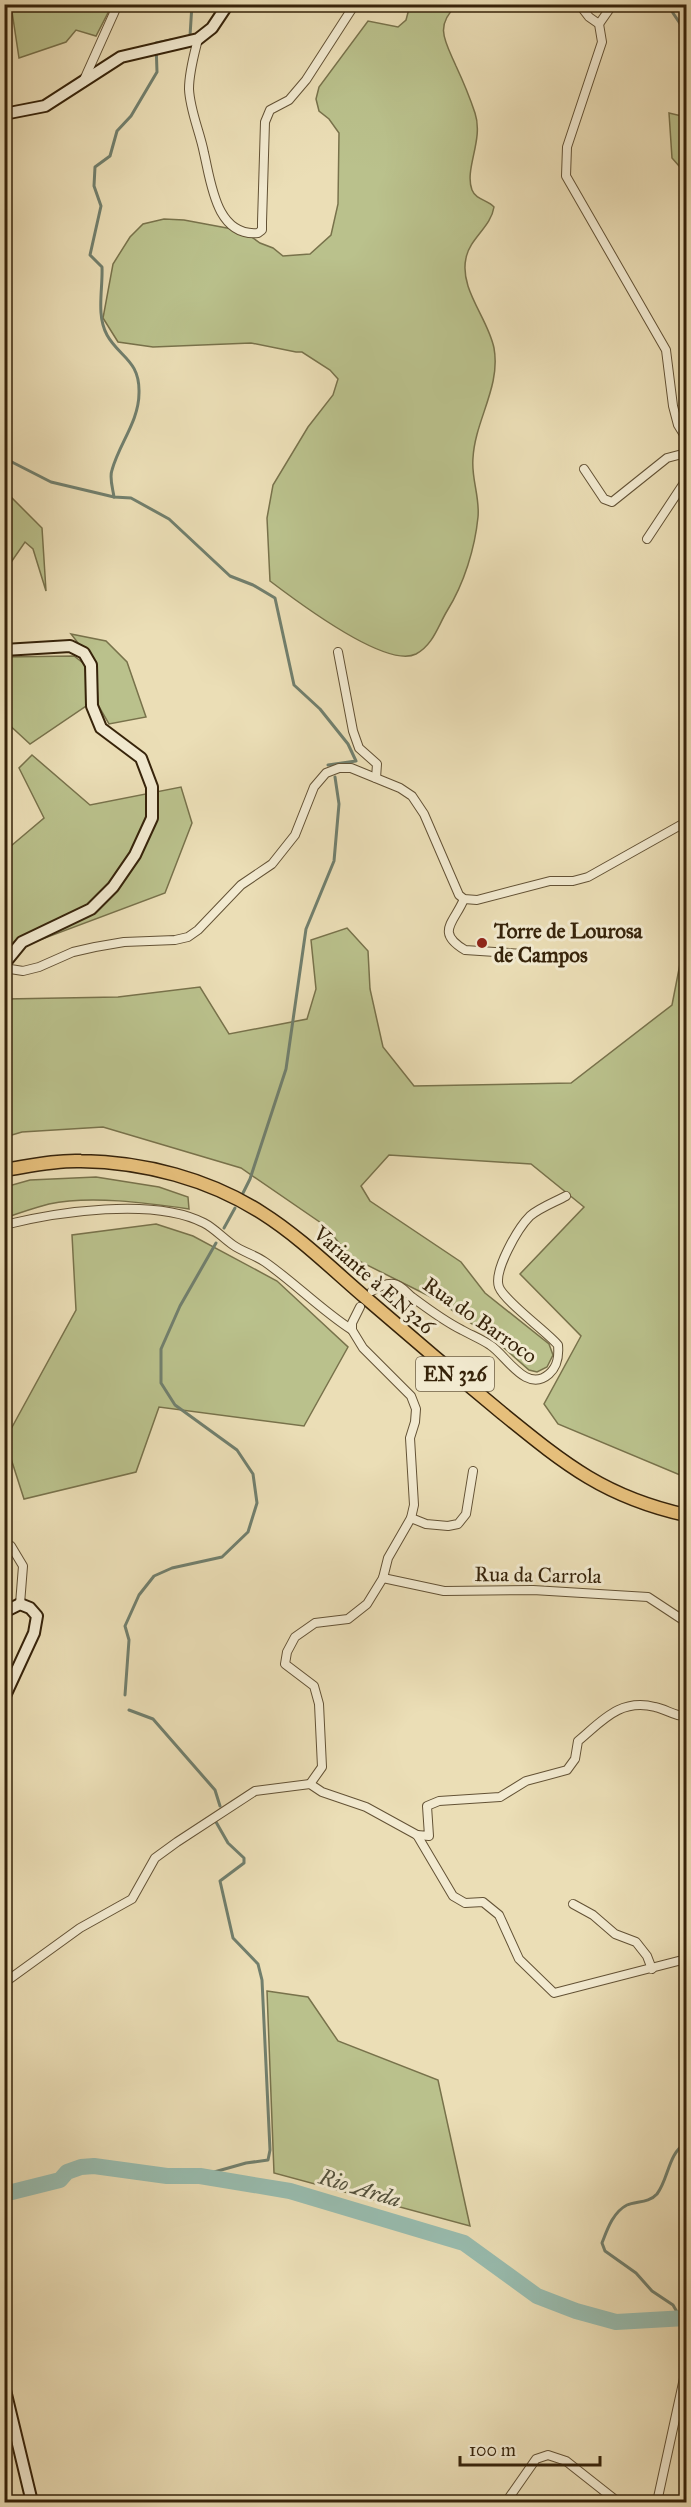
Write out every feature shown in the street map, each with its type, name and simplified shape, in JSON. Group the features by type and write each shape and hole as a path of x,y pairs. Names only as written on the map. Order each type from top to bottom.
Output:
{"main road":[{"name":"Variante à EN326","path":"4,1170 79,1161 134,1165 208,1186 241,1202 284,1228 436,1359 576,1470 616,1494 655,1508 687,1515"}],"street":[{"path":"82,83 118,4"},
{"path":"4,114 45,106 121,57 198,39 212,28 228,4"},
{"path":"198,39 190,77 190,102 213,194 222,214 232,224 243,231 258,233 262,230 267,117 270,110 289,100 306,80 355,4"},
{"path":"579,4 589,17 599,24"},
{"path":"613,4 599,24 601,51 567,147 566,176 666,350 673,406 678,425 687,438"},
{"path":"584,469 604,499 612,502 667,458 687,453"},
{"path":"646,539 687,480"},
{"path":"4,650 70,646 84,653 91,664 92,706 101,728 141,758 152,787 152,818 135,855 113,887 91,909 21,942 4,966 23,971 39,967 73,952 94,947 188,937 198,930 241,885 272,864 295,835 314,787 326,773 339,768 351,768 400,788 411,796 424,814 459,895 464,899 477,900 550,881 573,881 588,877 687,822"},
{"path":"338,652 353,731 359,748 377,764 376,778"},
{"path":"464,899 448,932 449,938 458,946 465,950 539,955"},
{"name":"Rua do Barroco","path":"372,1291 382,1285 393,1284 401,1287 433,1313 491,1345 500,1352 515,1371 524,1377 535,1379 548,1376 556,1366 559,1356 558,1345 507,1298 499,1287 498,1274 508,1251 531,1215 566,1196"},
{"path":"4,1225 43,1216 99,1209 185,1215 205,1223 235,1246 263,1261 352,1330 363,1348 411,1396 416,1409 410,1438 414,1505 411,1518 388,1558 383,1578 367,1604 348,1619 315,1623 295,1637 287,1652 285,1664 314,1686 319,1704 322,1767 309,1784"},
{"path":"352,1330 352,1323 360,1307"},
{"path":"411,1518 426,1524 448,1526 458,1524 466,1514 473,1471"},
{"path":"4,1545 11,1546 23,1566 20,1604"},
{"name":"Rua da Carrola","path":"383,1578 444,1591 533,1590 648,1597 687,1622"},
{"path":"4,1612 20,1604 30,1608 37,1616 34,1633 4,1698"},
{"path":"4,1983 80,1928 132,1899 155,1858 255,1791 309,1784 322,1792 366,1807 417,1835 429,1836 428,1806 440,1800 500,1797 526,1781 567,1770 575,1759 578,1741 610,1713 627,1706 654,1706 687,1716"},
{"path":"417,1835 453,1896 465,1903 483,1902 499,1915 519,1959 554,1993 687,1959"},
{"path":"573,1904 592,1915 615,1934 636,1942 646,1956 651,1969"},
{"path":"657,2502 684,2400 687,2369"},
{"path":"4,2386 32,2502"},
{"path":"506,2502 536,2459 548,2454 566,2461 618,2502"}],"green space":[{"path":"11,4 112,5 96,36 76,30 66,42 19,58"},
{"path":"410,5 457,5 446,20 444,34 448,49 471,101 477,123 470,182 474,193 494,207 489,221 468,251 465,270 470,292 491,337 495,362 491,390 475,444 473,465 478,517 468,566 459,589 427,646 416,654 402,656 384,652 363,643 299,603 270,581 267,518 273,485 308,427 333,395 338,379 330,370 302,352 251,343 153,347 118,342 103,318 113,264 130,237 143,224 164,219 184,220 243,231 283,256 310,254 331,235 338,204 339,133 329,119 319,111 316,99 319,87 368,21 398,27 406,20"},
{"path":"669,113 686,117 686,174 672,158"},
{"path":"5,496 11,497 42,528 46,591 33,549 25,542 5,571"},
{"path":"71,634 106,641 127,662 146,717 109,724 98,705 96,666"},
{"path":"74,656 87,666 86,706 30,744 5,721 5,657"},
{"path":"32,755 90,805 181,787 192,823 165,893 5,953 5,851 44,818 19,768"},
{"path":"347,928 368,951 370,989 383,1047 414,1086 571,1083 672,1005 686,933 686,1475 680,1475 558,1424 544,1404 581,1336 520,1274 584,1207 531,1164 389,1155 361,1186 370,1201 461,1262 485,1293 549,1344 553,1355 547,1367 537,1372 529,1370 494,1339 437,1300 351,1257 324,1225 241,1168 103,1127 22,1132 5,1137 5,999 118,997 200,987 229,1034 307,1019 316,989 311,940"},
{"path":"96,1177 159,1187 188,1197 189,1209 137,1202 82,1200 49,1204 5,1218 5,1187 30,1180"},
{"path":"156,1224 193,1236 277,1281 348,1347 304,1426 159,1407 136,1472 24,1499 5,1440 76,1310 72,1235"},
{"path":"267,1991 308,1997 338,2041 438,2080 470,2226 274,2173"}],"waterway":[{"path":"187,37 190,36 192,4"},
{"path":"667,4 685,31 686,41"},
{"path":"114,497 111,473 136,413 139,393 136,373 107,335 102,319 102,267 90,255 101,206 94,186 95,167 110,156 117,131 131,116 157,72 156,43 171,40"},
{"path":"4,458 51,482 114,497 131,498 169,519 230,576 253,585 275,598 294,685 320,709 348,744 356,761 328,765"},
{"path":"243,1193 250,1179 286,1069 306,929 334,861 339,804 335,777"},
{"path":"224,1228 235,1208"},
{"path":"125,1695 129,1640 125,1626 139,1595 154,1576 172,1568 222,1557 248,1532 257,1503 253,1474 237,1450 175,1405 161,1383 161,1349 180,1306 216,1243"},
{"path":"129,1710 153,1719 215,1790 220,1806"},
{"path":"200,2176 246,2163 268,2160 270,2150 262,1980 258,1964 233,1938 220,1881 244,1863 244,1858 228,1843 216,1822"},
{"path":"681,2319 673,2305 652,2291 636,2273 605,2251 602,2243 611,2222 622,2208 650,2199 657,2194 672,2159 680,2147 686,2143"},
{"name":"Rio Arda","path":"4,2194 60,2180 67,2172 81,2167 94,2166 167,2176 200,2176 290,2191 464,2243 537,2296 576,2311 616,2322 686,2318"}],"place":[{"name":"Torre de Lourosa de Campos","path":"482,943"}]}
